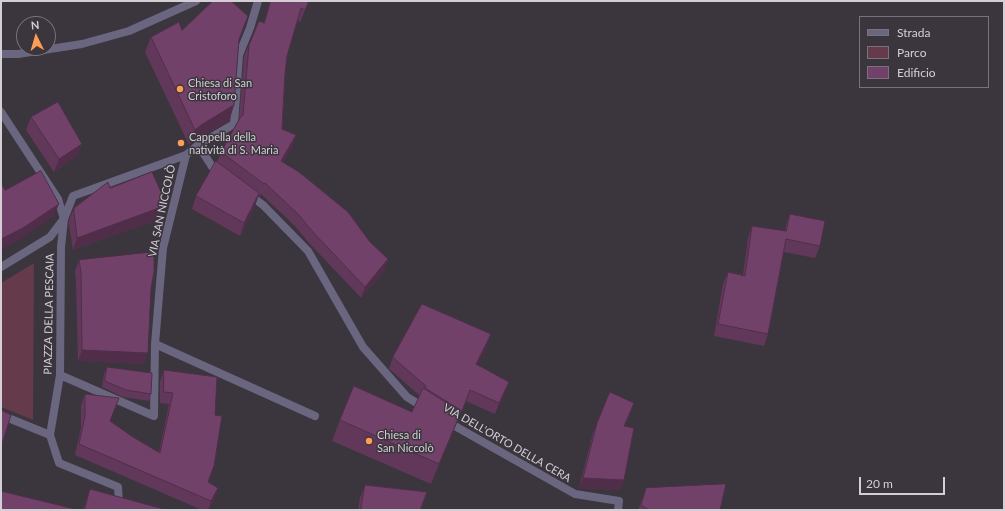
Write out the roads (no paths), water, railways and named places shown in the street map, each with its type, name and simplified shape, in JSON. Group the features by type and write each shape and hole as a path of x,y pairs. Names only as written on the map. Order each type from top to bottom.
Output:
{"street":[{"path":"1,54 18,54 82,44 129,31 196,1"},
{"path":"64,219 73,196 186,155 198,145 234,124 239,55 250,28 258,1"},
{"path":"1,112 58,199 64,219"},
{"path":"198,145 213,168 225,177"},
{"name":"VIA SAN NICCOLÒ","path":"60,375 154,416 155,344 163,248 186,155"},
{"name":"VIA DELL'ORTO DELLA CERA","path":"244,191 263,205 308,251 363,347 407,397 465,432 575,494 619,501 618,510"},
{"name":"PIAZZA DELLA PESCAIA","path":"1,267 50,237 64,219"},
{"name":"PIAZZA DELLA PESCAIA","path":"50,434 60,375 61,247 64,219"},
{"path":"155,344 315,416"},
{"path":"1,415 50,434 59,463 118,488 119,503 127,507"}],"place":[{"name":"Chiesa di San Cristoforo","path":"180,89"},
{"name":"Cappella della natività di S. Maria","path":"181,143"},
{"name":"Chiesa di San Niccolò","path":"369,441"}]}
